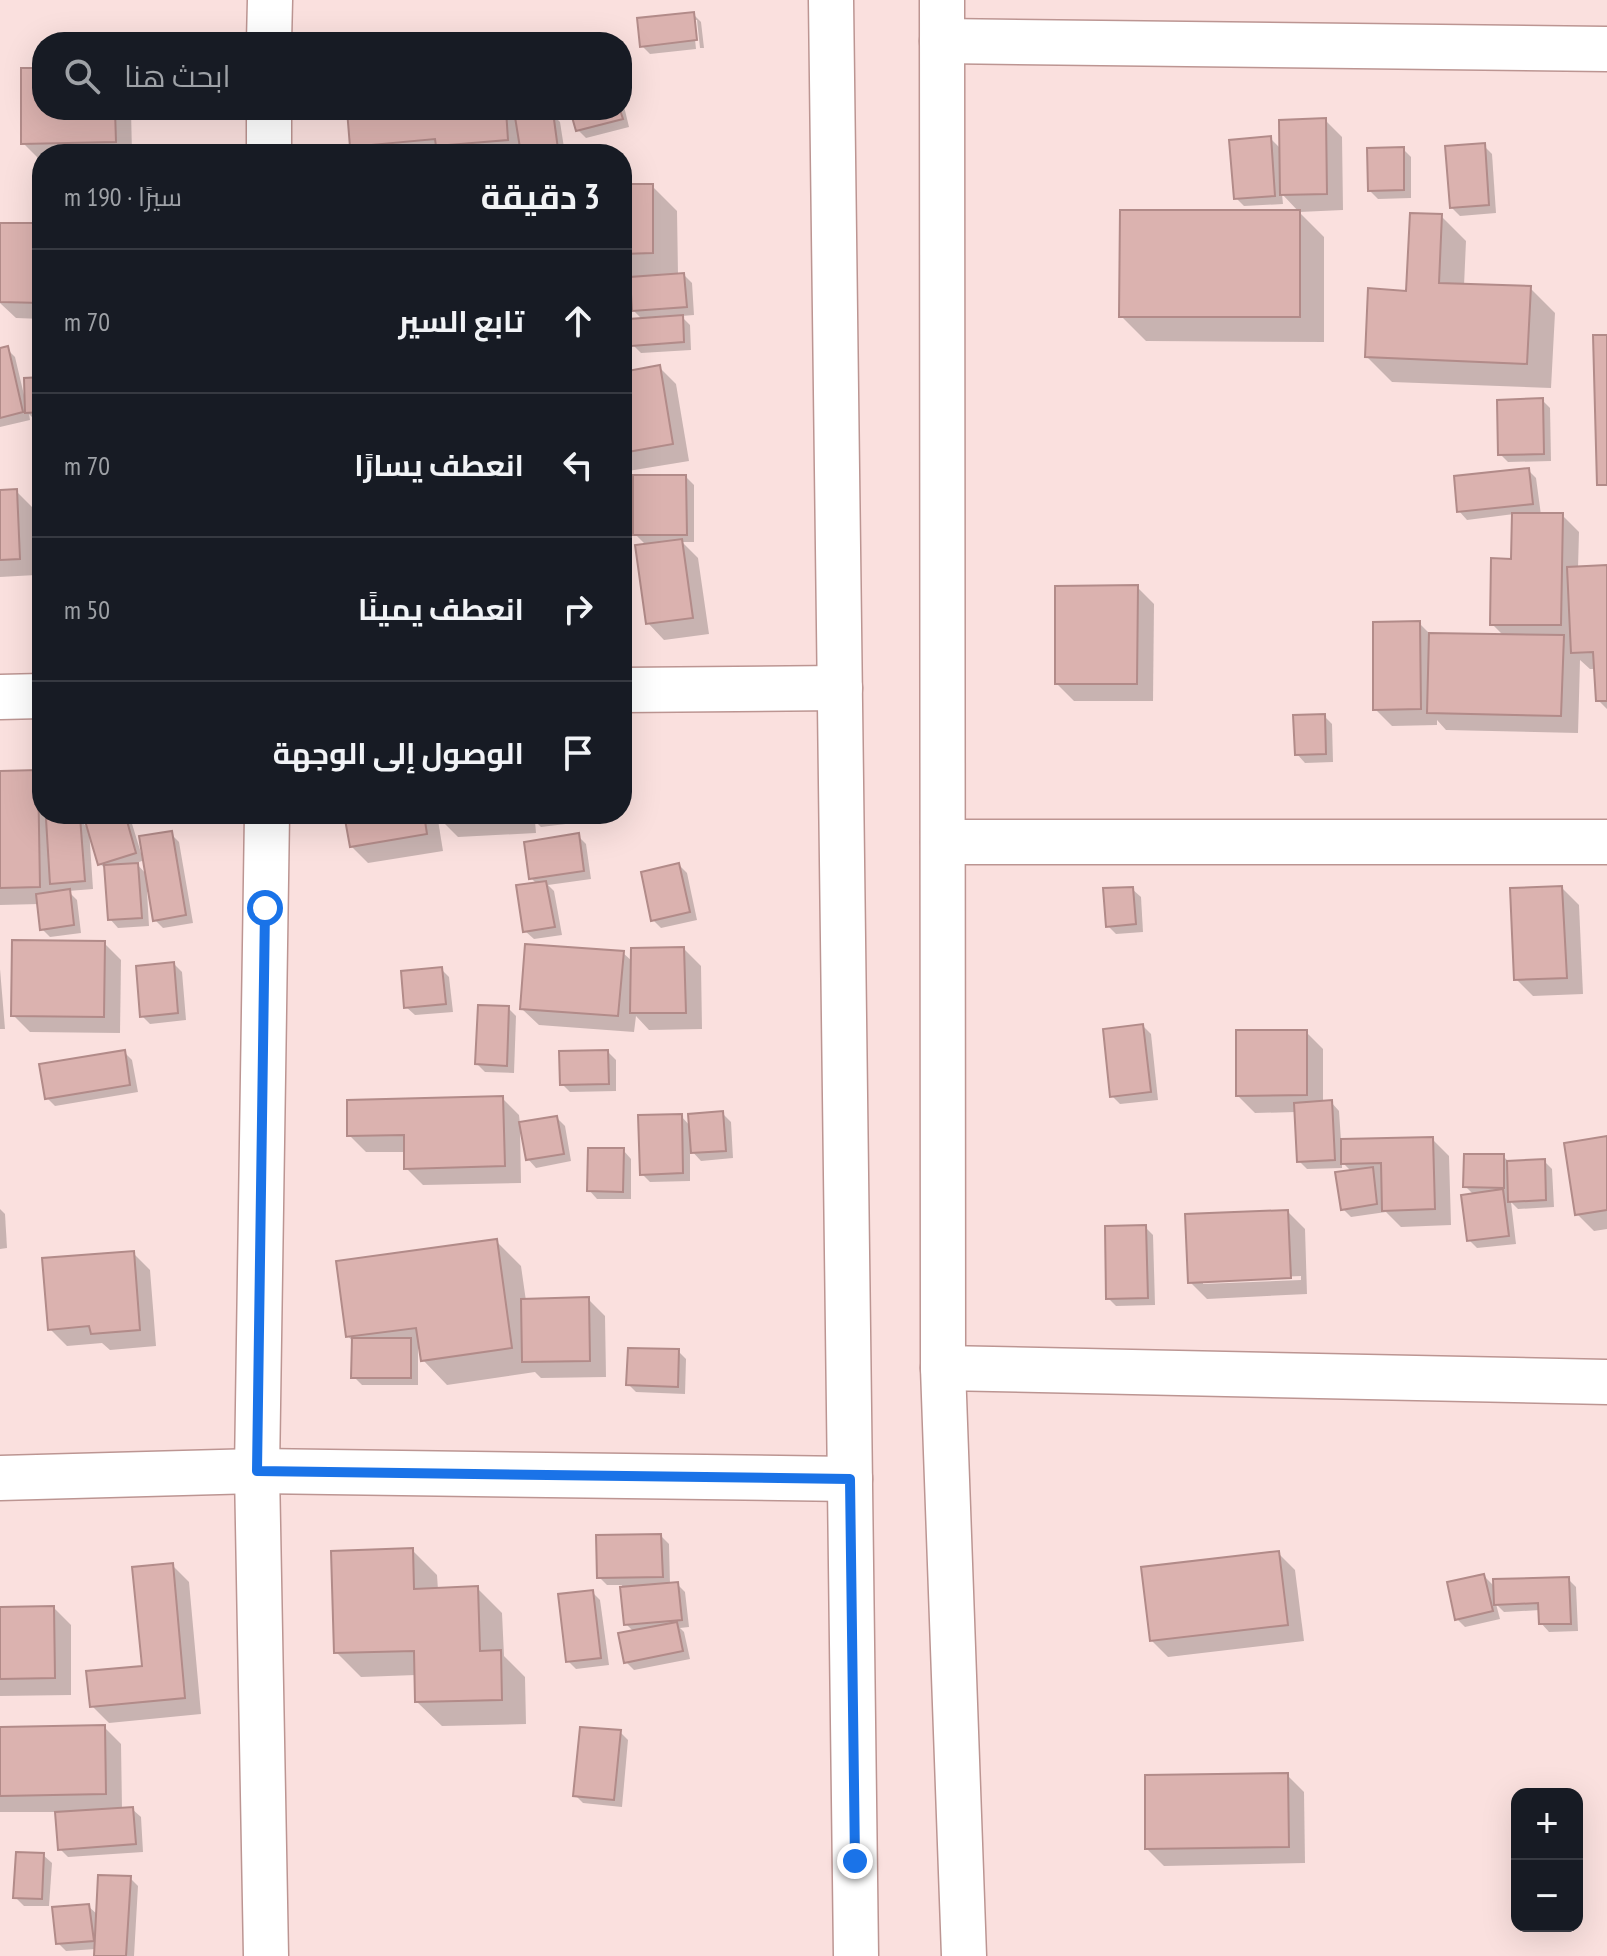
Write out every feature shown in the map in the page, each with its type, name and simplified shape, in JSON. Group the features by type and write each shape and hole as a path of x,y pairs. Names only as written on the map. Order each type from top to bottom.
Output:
{"street":[{"path":"269,32 270,0"},
{"path":"831,0 856,1956"},
{"path":"964,1956 943,1368 942,20 1607,49"},
{"path":"269,120 269,144"},
{"path":"632,690 840,688"},
{"path":"0,697 32,696"},
{"path":"266,1956 257,1471 267,824"},
{"path":"943,842 1607,842"},
{"path":"943,1368 1607,1382"},
{"path":"0,1478 257,1471 850,1479"}],"building":[{"path":"694,12 697,40 640,47 637,18"},
{"path":"21,68 32,68 32,120 115,120 116,142 21,144"},
{"path":"1326,118 1327,194 1280,195 1279,120"},
{"path":"348,120 507,120 508,140 436,144 435,139 350,144"},
{"path":"515,120 554,120 557,144 519,144"},
{"path":"573,120 619,120 576,131"},
{"path":"1271,136 1275,196 1234,199 1229,140"},
{"path":"1485,143 1489,205 1450,208 1445,146"},
{"path":"1404,147 1404,190 1368,191 1367,148"},
{"path":"632,184 653,184 653,253 632,254"},
{"path":"1120,210 1300,210 1300,317 1119,317"},
{"path":"1410,213 1442,214 1439,283 1531,286 1527,364 1365,357 1368,288 1406,291"},
{"path":"0,223 32,223 32,303 0,302"},
{"path":"684,273 687,307 632,311 632,277"},
{"path":"683,315 684,342 632,346 632,319"},
{"path":"1593,335 1607,335 1607,485 1597,485"},
{"path":"8,346 23,412 0,418 0,348"},
{"path":"660,365 673,444 632,451 632,370"},
{"path":"24,378 32,378 32,413 25,413"},
{"path":"1543,398 1544,454 1498,455 1497,400"},
{"path":"1529,468 1533,504 1457,512 1454,476"},
{"path":"633,475 686,475 687,535 633,535"},
{"path":"17,489 20,559 0,560 0,490"},
{"path":"1512,513 1563,513 1561,625 1490,625 1491,558 1511,559"},
{"path":"682,539 693,618 646,624 635,545"},
{"path":"1607,565 1607,701 1596,701 1593,652 1571,653 1567,567"},
{"path":"1138,585 1137,684 1055,684 1055,586"},
{"path":"1420,621 1421,709 1373,710 1373,622"},
{"path":"1429,633 1564,635 1561,716 1427,713"},
{"path":"1325,714 1326,754 1295,755 1293,715"},
{"path":"32,770 32,824 39,824 40,887 0,888 0,771"},
{"path":"46,824 81,824 85,881 50,884"},
{"path":"86,824 128,824 136,853 98,865"},
{"path":"346,824 426,824 427,834 350,847"},
{"path":"172,831 186,915 153,921 139,836"},
{"path":"579,833 584,871 529,879 524,842"},
{"path":"138,863 142,918 108,920 104,865"},
{"path":"679,863 690,912 651,921 641,872"},
{"path":"546,881 555,927 523,932 516,885"},
{"path":"1562,886 1567,978 1514,980 1510,888"},
{"path":"1133,887 1136,924 1106,927 1103,888"},
{"path":"70,889 74,925 40,930 36,894"},
{"path":"12,940 105,941 104,1017 11,1016"},
{"path":"525,944 624,951 618,1016 520,1009"},
{"path":"684,947 686,1013 630,1013 631,948"},
{"path":"174,962 178,1013 140,1017 136,966"},
{"path":"442,967 446,1004 404,1008 401,971"},
{"path":"478,1005 509,1006 507,1066 475,1064"},
{"path":"1143,1024 1151,1092 1110,1097 1103,1029"},
{"path":"1236,1030 1307,1030 1307,1095 1236,1096"},
{"path":"125,1050 130,1085 45,1099 39,1064"},
{"path":"608,1050 609,1084 560,1085 559,1051"},
{"path":"503,1096 505,1166 404,1169 404,1135 347,1136 347,1100"},
{"path":"1332,1100 1335,1160 1297,1162 1294,1103"},
{"path":"723,1111 726,1151 691,1153 688,1114"},
{"path":"682,1114 683,1173 640,1175 638,1115"},
{"path":"557,1116 564,1154 526,1160 519,1122"},
{"path":"1607,1136 1607,1210 1575,1215 1564,1143"},
{"path":"1433,1137 1435,1209 1382,1211 1381,1163 1341,1164 1341,1139"},
{"path":"588,1148 624,1148 623,1192 587,1191"},
{"path":"1464,1154 1504,1154 1504,1188 1463,1187"},
{"path":"1545,1159 1546,1200 1508,1202 1507,1161"},
{"path":"1373,1167 1377,1204 1341,1210 1335,1172"},
{"path":"1503,1189 1509,1236 1467,1241 1461,1195"},
{"path":"1288,1210 1291,1278 1188,1283 1185,1214"},
{"path":"1146,1225 1148,1298 1106,1299 1105,1226"},
{"path":"497,1239 512,1348 421,1361 416,1328 346,1337 336,1261"},
{"path":"134,1251 140,1330 91,1334 89,1326 48,1330 42,1258"},
{"path":"589,1297 590,1361 522,1362 521,1299"},
{"path":"352,1338 411,1338 411,1378 351,1378"},
{"path":"628,1348 679,1349 678,1387 626,1385"},
{"path":"661,1534 663,1577 597,1578 596,1535"},
{"path":"413,1548 414,1589 478,1586 480,1651 501,1650 502,1700 415,1702 414,1651 334,1653 331,1551"},
{"path":"1279,1551 1288,1625 1150,1641 1141,1567"},
{"path":"173,1563 185,1698 90,1707 86,1671 142,1666 132,1567"},
{"path":"1484,1574 1493,1611 1455,1620 1447,1582"},
{"path":"1569,1577 1571,1624 1539,1624 1538,1603 1494,1605 1493,1579"},
{"path":"678,1582 682,1620 624,1625 620,1587"},
{"path":"593,1590 601,1658 566,1662 558,1594"},
{"path":"54,1606 55,1678 0,1679 0,1607"},
{"path":"677,1622 683,1651 624,1663 618,1633"},
{"path":"105,1725 106,1794 0,1796 0,1727"},
{"path":"580,1727 621,1730 614,1800 573,1796"},
{"path":"1288,1773 1289,1847 1145,1849 1145,1775"},
{"path":"133,1807 136,1844 58,1850 55,1812"},
{"path":"16,1852 44,1853 42,1899 13,1898"},
{"path":"98,1875 131,1876 126,1956 94,1956"},
{"path":"89,1904 94,1941 56,1944 52,1907"}],"route":[{"path":"265,908 257,1471 850,1479 855,1861"}]}
